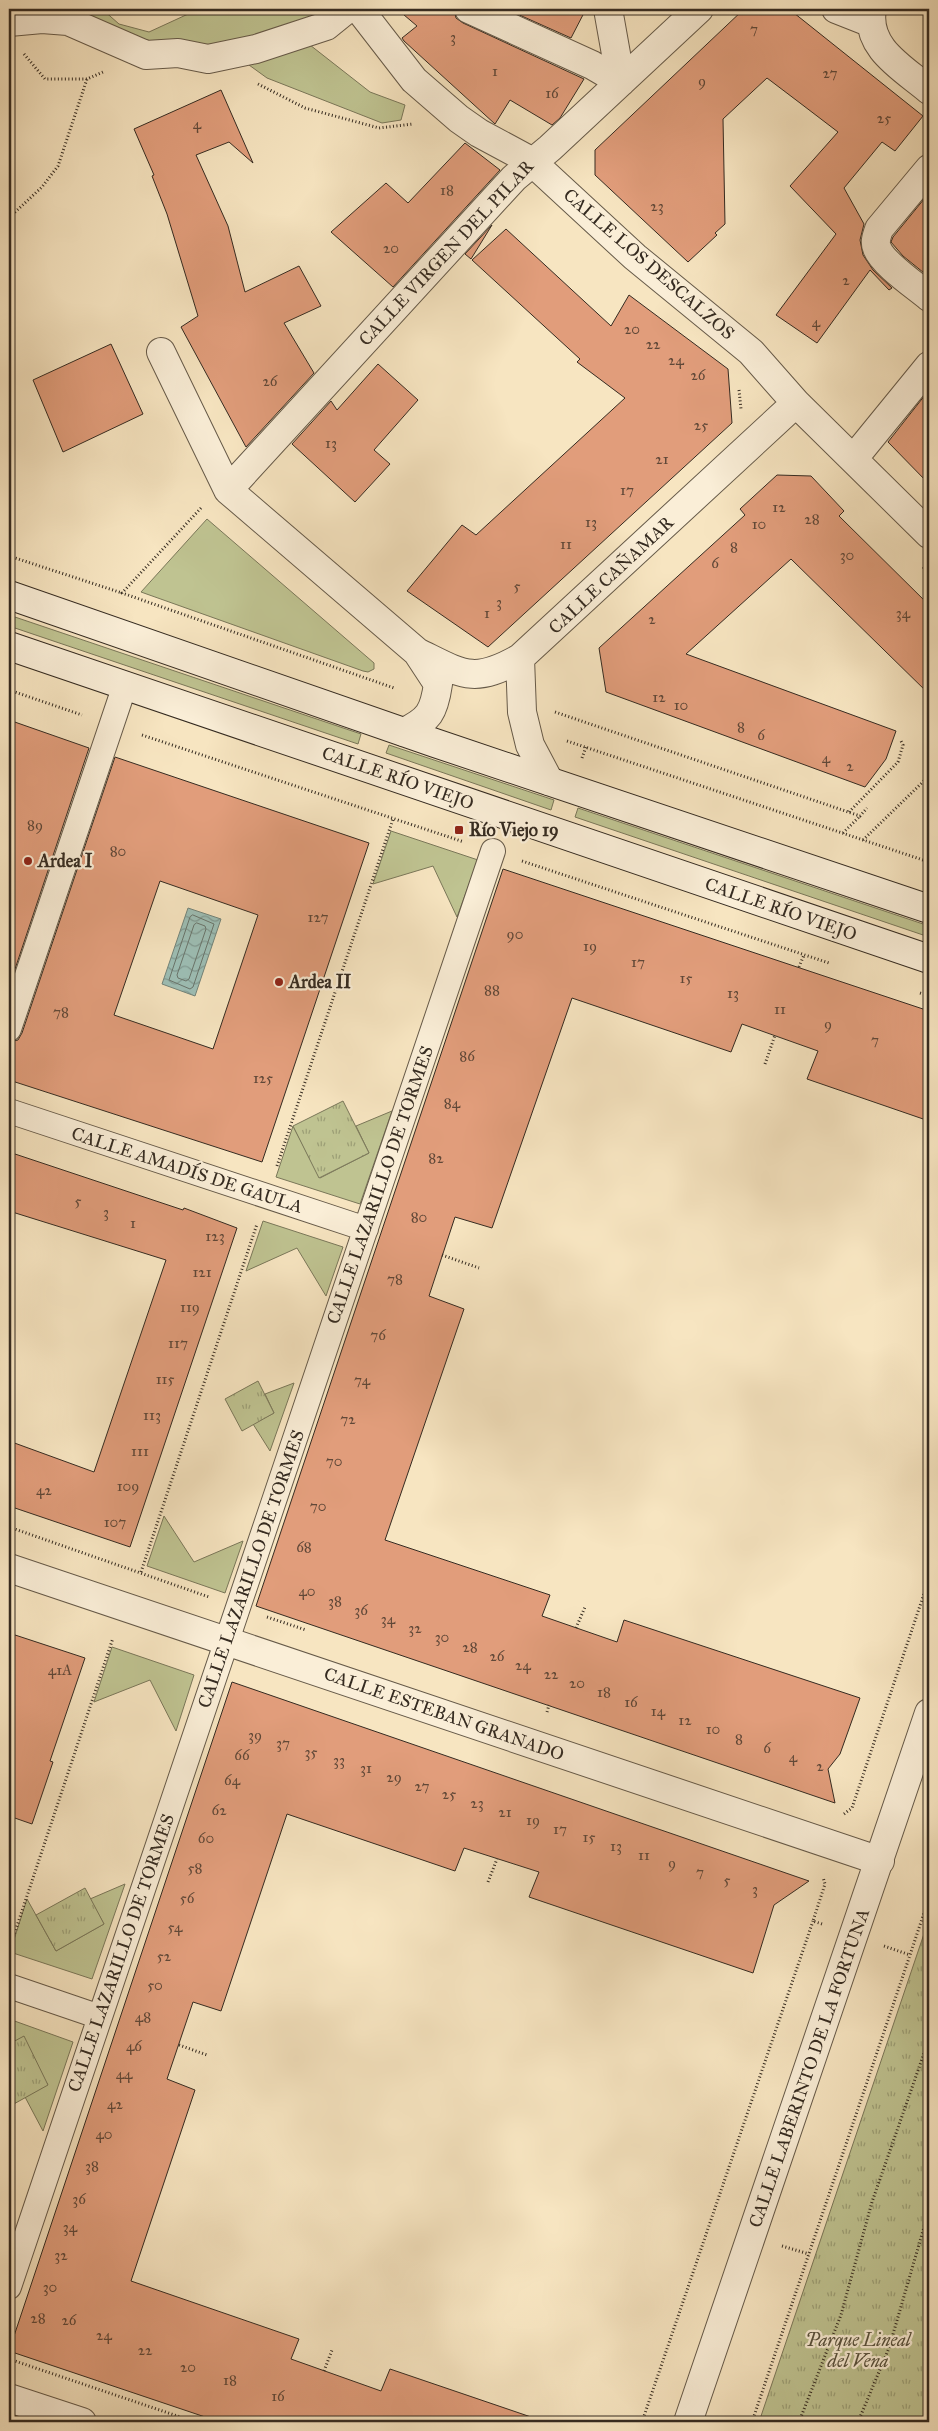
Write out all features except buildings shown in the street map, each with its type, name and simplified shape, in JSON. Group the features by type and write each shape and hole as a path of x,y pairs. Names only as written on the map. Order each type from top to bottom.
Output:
{"street":[{"path":"9,22 42,19 68,21 146,55 178,53 208,59 256,50 326,26 347,9"},
{"name":"CALLE LOS DESCALZOS","path":"359,9 414,80 458,119 479,133 531,161 635,257 751,352 796,403 854,458 929,534"},
{"path":"469,9 592,64 621,82"},
{"path":"608,9 621,82"},
{"name":"CALLE VIRGEN DEL PILAR","path":"228,490 394,307 531,161 550,148 699,9"},
{"path":"836,9 870,15 874,39 885,54 929,90"},
{"path":"929,169 879,229 875,240 877,250 883,258 929,297"},
{"path":"161,352 228,490 417,652 452,669 474,675 497,671 520,658 522,712 530,745 549,781"},
{"path":"854,458 929,366"},
{"name":"CALLE CAÑAMAR","path":"520,658 796,403"},
{"path":"9,595 392,728 929,908"},
{"name":"CALLE RÍO VIEJO","path":"9,646 929,959"},
{"path":"392,728 421,724 430,714 436,698 438,684 417,652"},
{"path":"9,1029 125,685"},
{"name":"CALLE LAZARILLO DE TORMES","path":"9,2287 493,851"},
{"name":"CALLE AMADÍS DE GAULA","path":"9,1110 366,1229"},
{"name":"CALLE ESTEBAN GRANADO","path":"9,1568 880,1860"},
{"name":"CALLE LABERINTO DE LA FORTUNA","path":"688,2422 929,1713"},
{"path":"9,1986 100,2017"},
{"path":"9,2398 82,2422"}],"path":[{"path":"21,51 45,79 87,79 146,55"},
{"path":"208,59 305,108 379,128 458,119"},
{"path":"9,221 12,214 42,187 58,166 87,79"},
{"path":"739,389 742,418"},
{"path":"122,593 204,504"},
{"path":"9,556 122,593 394,688"},
{"path":"922,566 929,573"},
{"path":"392,728 395,681"},
{"path":"9,690 831,964"},
{"path":"552,711 860,816"},
{"path":"558,738 929,862"},
{"path":"848,812 898,762 903,745 900,739"},
{"path":"351,805 365,767"},
{"path":"863,840 929,776"},
{"path":"843,833 867,808"},
{"path":"141,1572 393,819"},
{"path":"799,967 804,954"},
{"path":"911,990 929,996"},
{"path":"766,1064 776,1036"},
{"path":"442,1255 479,1268"},
{"path":"844,1814 852,1808 929,1579"},
{"path":"576,1628 585,1607"},
{"path":"9,1950 114,1635"},
{"path":"547,1712 549,1705"},
{"path":"488,1882 497,1858"},
{"path":"922,1919 929,1919"},
{"path":"642,2422 813,1921"},
{"path":"752,2422 910,1955"},
{"path":"799,2422 841,2315 872,2202 929,2039"},
{"path":"179,2045 207,2055"},
{"path":"858,2422 889,2348 929,2210"},
{"path":"324,2371 332,2350"},
{"path":"9,2359 195,2422"}],"green space":[{"path":"63,9 102,9 119,24 149,32 199,9 322,9 303,22 240,44 207,47 155,44"},
{"path":"310,45 370,92 405,105 401,120 382,123 267,78 249,65"},
{"path":"207,519 374,663 374,669 368,672 363,671 141,592"},
{"path":"9,615 361,734 358,744 9,626"},
{"path":"389,745 554,800 551,810 386,753"},
{"path":"578,808 929,926 929,937 575,817"},
{"path":"391,831 478,860 457,917 433,866 373,884"},
{"path":"343,1101 369,1153 319,1178 293,1126"},
{"path":"392,1111 360,1204 276,1177 293,1126 320,1178 369,1153 356,1126"},
{"path":"263,1221 343,1247 326,1296 297,1248 246,1271"},
{"path":"258,1381 274,1413 242,1431 225,1399"},
{"path":"294,1383 270,1451 253,1424 274,1413 265,1394"},
{"path":"164,1516 194,1562 243,1541 225,1593 147,1566"},
{"path":"112,1647 194,1675 176,1731 150,1680 94,1702"},
{"path":"125,1884 92,1979 10,1952 27,1899 56,1951 104,1924 90,1899"},
{"path":"85,1888 104,1924 56,1951 36,1915"},
{"name":"Parque Lineal del Vena","path":"929,1919 929,2422 759,2422"},
{"path":"9,2019 73,2042 43,2131 25,2097 48,2084 9,2044"},
{"path":"24,2036 48,2085 12,2105 9,2099 9,2044"}],"water":[{"path":"188,908 221,919 195,996 162,984"}],"place":[{"name":"Río Viejo 19","path":"459,830"},
{"name":"Ardea I","path":"28,861"},
{"name":"Ardea II","path":"279,982"}]}
